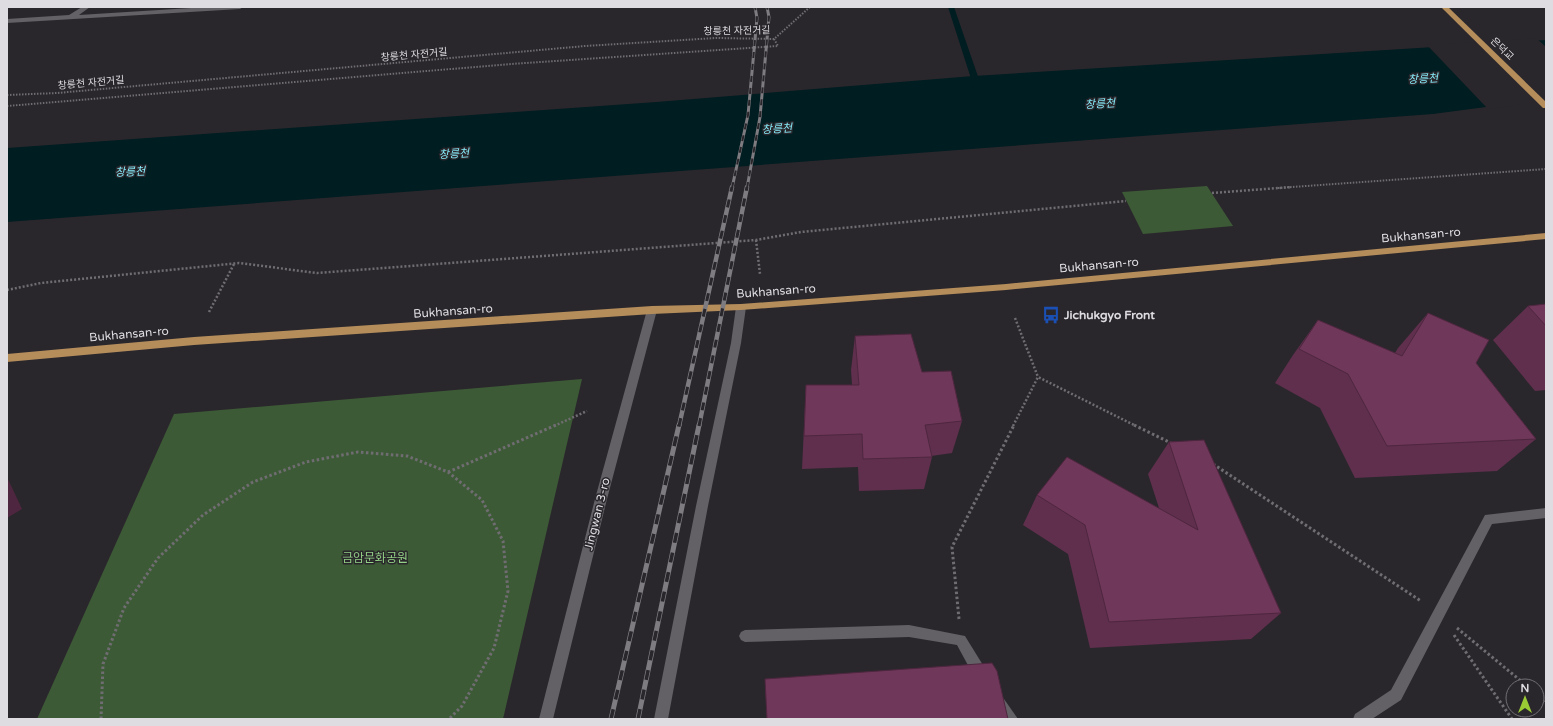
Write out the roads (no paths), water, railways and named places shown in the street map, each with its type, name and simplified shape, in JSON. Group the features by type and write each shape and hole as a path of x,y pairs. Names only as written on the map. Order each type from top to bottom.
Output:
{"main road":[{"name":"은덕교","path":"1444,7 1546,106"},
{"name":"Bukhansan-ro","path":"7,358 194,341 652,310 741,307 1006,287 1546,236"}],"street":[{"path":"70,17 87,7"},
{"path":"7,21 240,7"},
{"path":"661,719 702,506 736,343 741,307"},
{"name":"Jingwan 3-ro","path":"546,719 601,499 652,310"},
{"path":"1360,719 1396,695 1489,519 1546,513"},
{"path":"745,636 909,631 961,640 989,689 1011,719"}],"water":[{"name":"창릉천","path":"1546,40 1546,99 1433,114 7,222 7,148 656,102 973,76"}],"waterway":[{"path":"951,7 978,88"}],"railway":[{"path":"732,188 748,115 757,18 755,7"},
{"path":"747,188 760,117 769,17 767,7"},
{"path":"679,426 732,187"},
{"path":"699,426 747,187"},
{"path":"611,719 679,425"},
{"path":"638,719 699,425"}],"place":[{"name":"Jichukgyo Front","path":"1051,315"}],"park label":[{"name":"금암문화공원","path":"375,558"}]}
